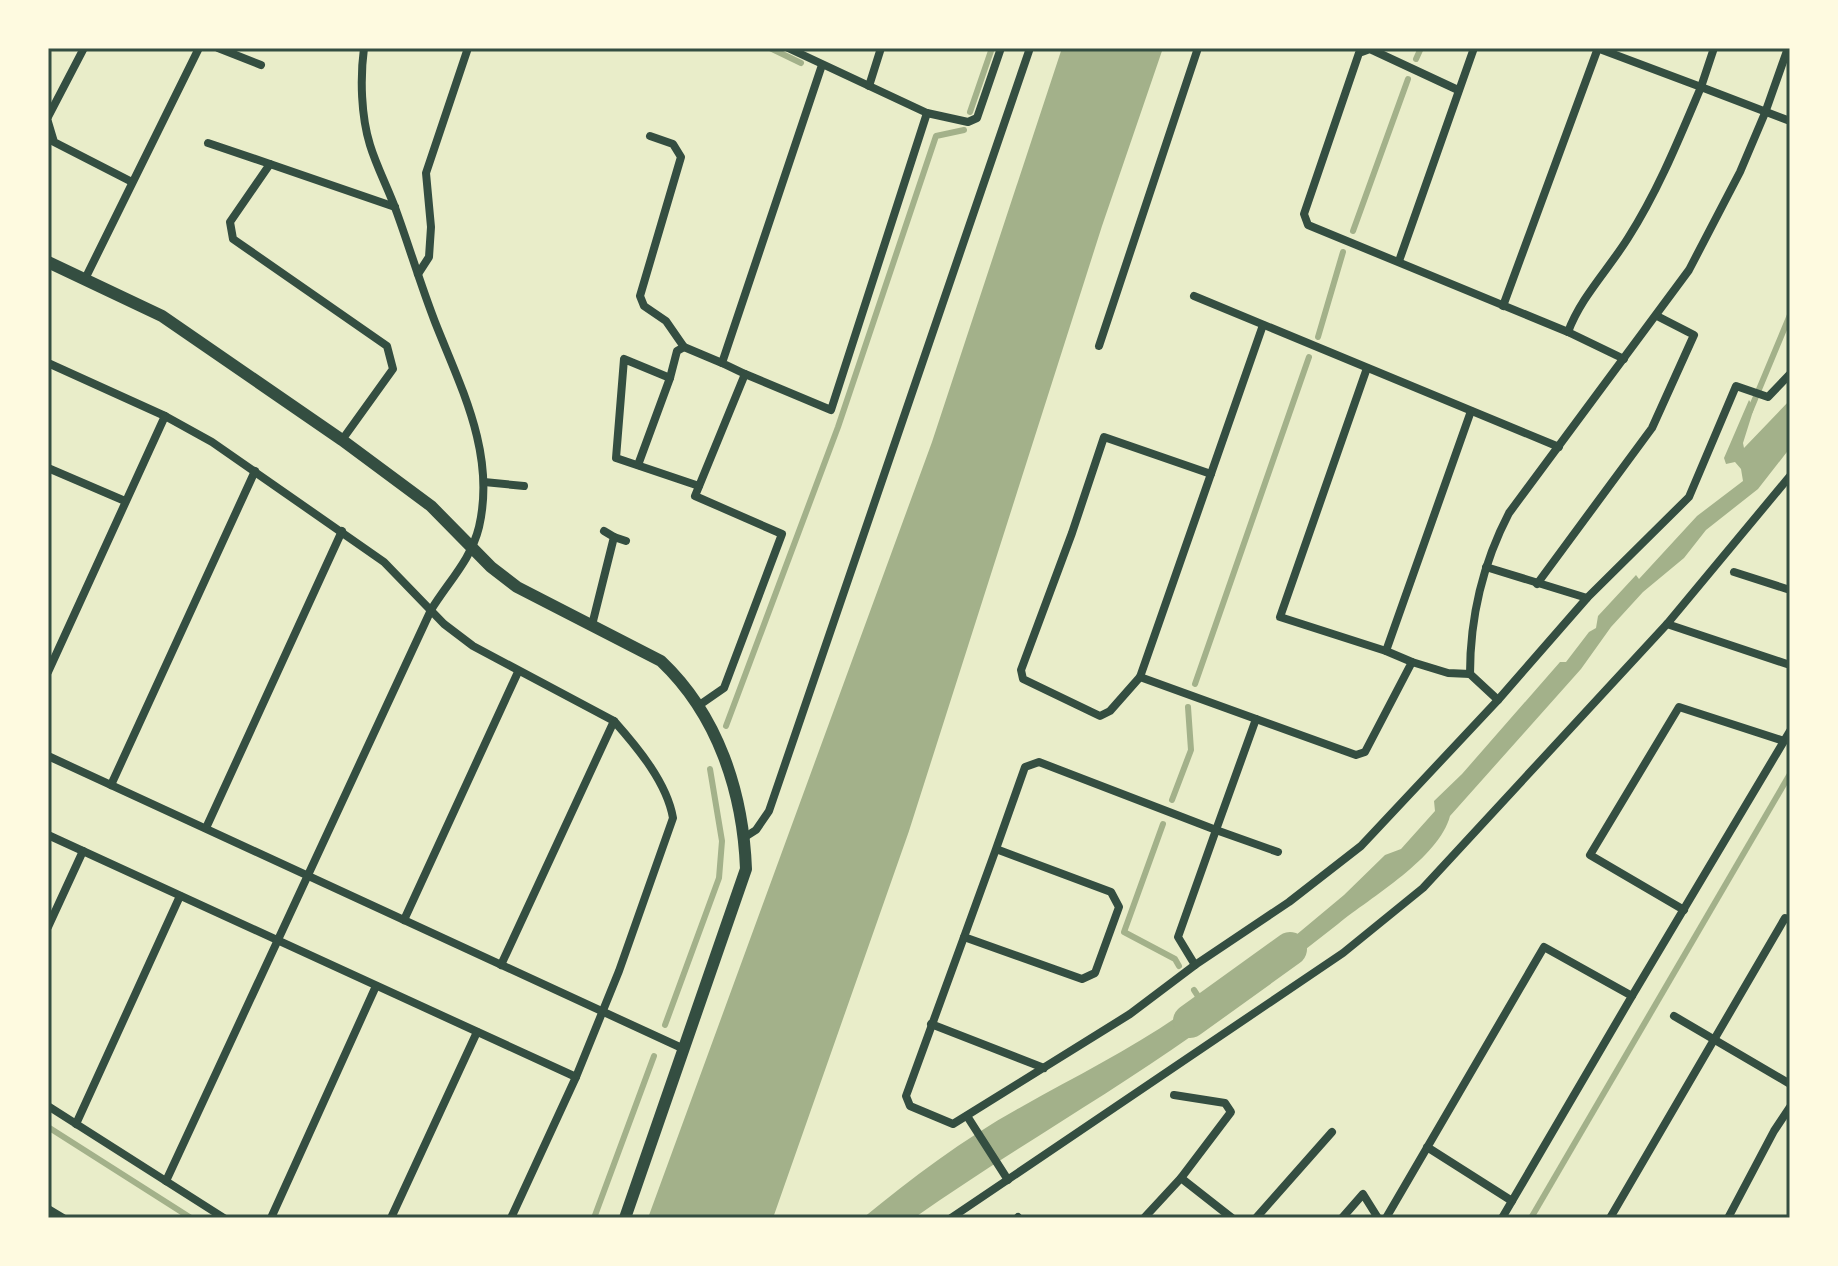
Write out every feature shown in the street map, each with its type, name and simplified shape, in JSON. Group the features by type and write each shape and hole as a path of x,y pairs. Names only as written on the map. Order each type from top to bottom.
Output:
{"street":[{"path":"84,48 48,120 54,142 132,182"},
{"path":"85,279 199,48"},
{"path":"218,48 261,65"},
{"path":"166,1181 431,610 468,558 479,528 484,482 477,433 369,143 363,98 364,48"},
{"path":"418,274 429,257 431,227 426,173 468,48"},
{"path":"788,48 927,113 968,122 977,118 1001,48"},
{"path":"869,86 881,48"},
{"path":"745,837 756,830 769,811 1030,48"},
{"path":"1099,346 1198,48"},
{"path":"1399,261 1474,48"},
{"path":"1503,306 1598,48 1790,121"},
{"path":"1568,332 1575,313 1628,238 1668,166 1714,48"},
{"path":"1470,674 1470,641 1493,543 1509,513 1689,270 1716,222 1765,113 1788,48"},
{"path":"1458,90 1370,49 1359,53 1304,214 1308,225 1568,332 1624,359"},
{"path":"722,363 822,65"},
{"path":"650,136 673,144 681,157 640,296 644,306 666,321 684,347 831,410 927,113"},
{"path":"208,143 395,207"},
{"path":"270,164 230,222 233,239 387,346 393,369 342,440"},
{"path":"48,262 162,316 342,440 431,506 491,567 517,587 661,661 676,675 698,706 728,762 745,837 746,869 625,1218"},
{"path":"1194,296 1559,447"},
{"path":"1537,584 1652,428 1694,335 1657,316"},
{"path":"1211,474 1104,437 1021,670 1023,679 1100,716 1110,711 1140,677 1211,474 1263,325"},
{"path":"638,465 677,351 684,347"},
{"path":"670,378 624,359 616,458 699,486"},
{"path":"48,363 165,416 212,442 384,562 431,610 473,646 614,721 670,799 673,818 619,971 576,1077 511,1218"},
{"path":"1367,368 1280,617 1448,673 1470,674 1498,700"},
{"path":"698,706 724,688 782,534 695,496 745,374"},
{"path":"1278,852 1039,762 1025,767 906,1096 910,1106 953,1124 969,1119 1130,1014 1195,965 1289,902 1361,846 1498,700 1587,598 1689,497 1736,386 1768,397 1790,374"},
{"path":"1386,651 1471,411"},
{"path":"48,672 165,416"},
{"path":"48,468 125,501"},
{"path":"111,785 255,471"},
{"path":"951,1218 1005,1176 1343,953 1423,888 1667,624 1790,476"},
{"path":"484,482 524,486"},
{"path":"206,828 342,531"},
{"path":"604,531 626,541"},
{"path":"592,625 614,537"},
{"path":"1486,567 1587,598"},
{"path":"1734,572 1786,589 1790,579"},
{"path":"1667,624 1790,665"},
{"path":"1140,677 1356,755 1365,752 1412,662"},
{"path":"404,920 518,672"},
{"path":"1684,910 1590,855 1679,707 1784,741"},
{"path":"1195,965 1178,937 1256,719"},
{"path":"501,965 614,721"},
{"path":"1502,1218 1790,731"},
{"path":"48,756 684,1049"},
{"path":"48,835 576,1077"},
{"path":"964,937 1082,979 1095,973 1119,907 1111,892 996,849"},
{"path":"48,927 83,851"},
{"path":"76,1124 180,896"},
{"path":"1610,1218 1785,918 1790,920"},
{"path":"1386,1218 1544,947 1632,996"},
{"path":"271,1218 376,986"},
{"path":"1674,1016 1790,1084"},
{"path":"931,1024 1044,1068"},
{"path":"391,1218 477,1032"},
{"path":"1144,1218 1181,1178 1231,1112 1225,1103 1174,1095"},
{"path":"48,1106 224,1218"},
{"path":"1728,1218 1790,1107"},
{"path":"969,1119 1005,1176"},
{"path":"1256,1218 1332,1132"},
{"path":"1427,1147 1512,1201"},
{"path":"1181,1178 1232,1218"},
{"path":"1342,1218 1363,1194 1378,1218"},
{"path":"48,1209 63,1218"}],"shaded area":[{"path":"1062,48 1163,48 1102,226 909,831 773,1218 648,1218 932,442"},
{"path":"1749,400 1754,408 1744,448 1790,400 1790,448 1758,489 1706,530 1684,558 1643,592 1611,627 1581,669 1450,816 1443,832 1418,862 1193,1035 914,1218 863,1218 940,1158 1002,1118 1127,1048 1187,1010 1190,1013 1253,982 1253,971 1344,895 1385,855 1401,849 1435,811 1434,801 1462,774 1560,662 1566,662 1589,632 1596,628 1598,616 1636,575 1639,579 1697,516 1743,481 1741,469 1735,462 1726,464 1724,458"}],"waterway":[{"path":"770,48 801,63"},
{"path":"970,112 992,48"},
{"path":"1416,59 1421,48"},
{"path":"1353,231 1408,79"},
{"path":"726,726 838,427 936,136 964,130"},
{"path":"1318,337 1343,252"},
{"path":"1750,411 1790,315"},
{"path":"1195,684 1309,357"},
{"path":"1172,800 1191,750 1188,707"},
{"path":"665,1025 719,878 722,841 710,769"},
{"path":"1531,1218 1790,774"},
{"path":"1163,824 1124,932 1175,959 1179,966"},
{"path":"1190,1021 1290,949"},
{"path":"1194,990 1207,1010"},
{"path":"594,1218 654,1056"},
{"path":"48,1127 191,1218"}]}
